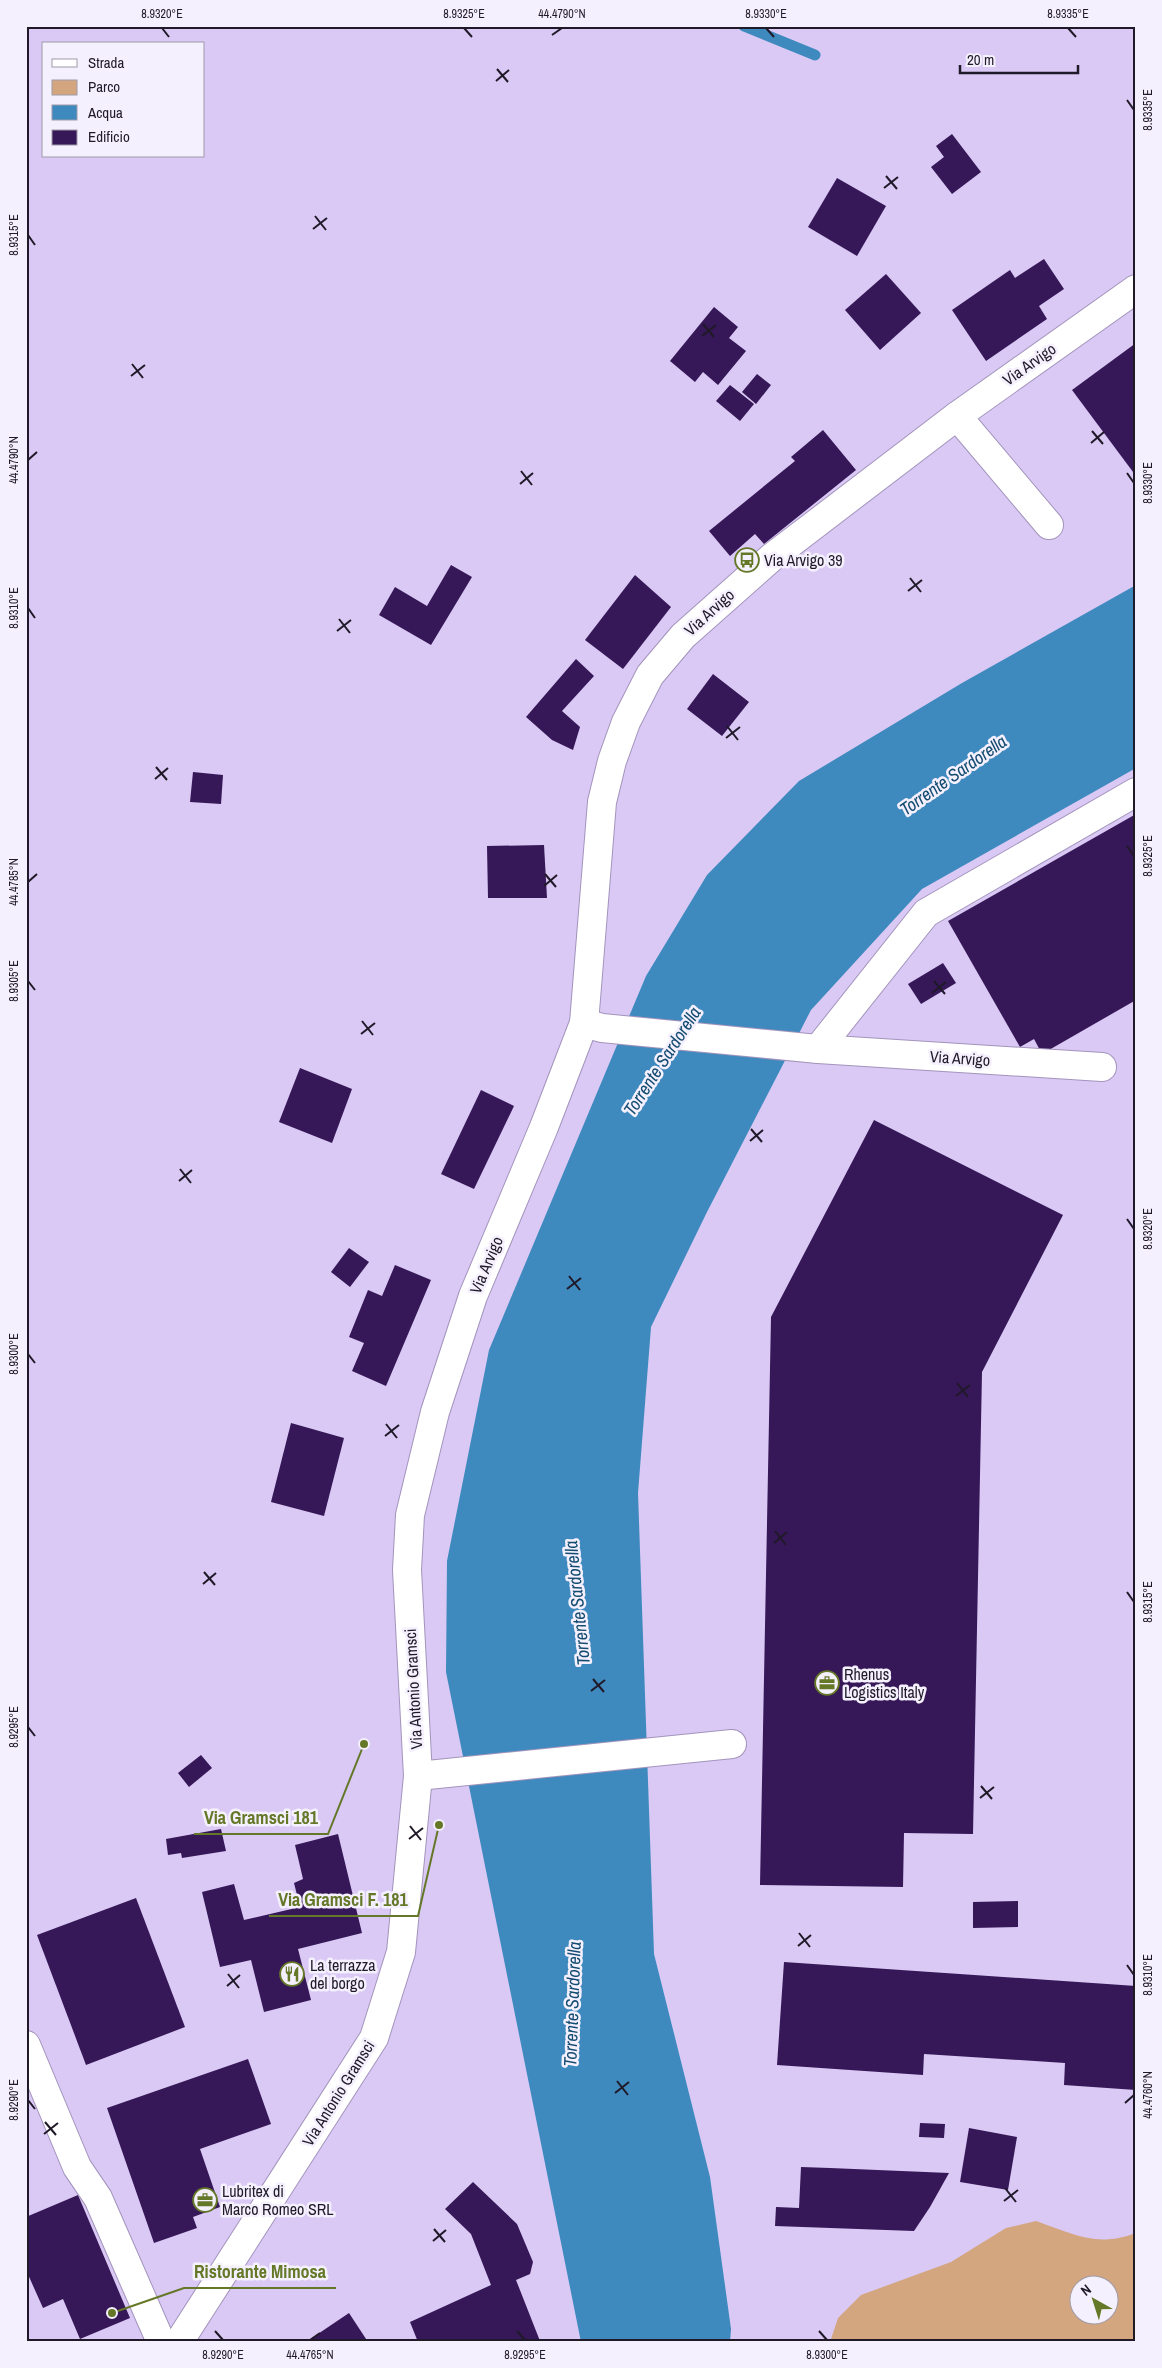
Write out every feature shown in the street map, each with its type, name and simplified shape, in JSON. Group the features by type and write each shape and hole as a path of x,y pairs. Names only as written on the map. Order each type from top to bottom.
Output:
{"main road":[{"name":"Via Arvigo","path":"410,1515 435,1412 473,1296 544,1127 593,1026 602,802 612,760 626,722 650,675 683,636 756,571 957,416 1136,289"},
{"path":"957,416 1049,526"},
{"path":"818,1049 892,953 926,913 1136,792"},
{"name":"Via Arvigo","path":"593,1026 818,1049 1102,1067"},
{"name":"Via Antonio Gramsci","path":"179,2342 374,2038 401,1952 418,1776 407,1570 410,1515"},
{"path":"418,1776 732,1744"},
{"path":"26,2045 77,2167 98,2198 161,2342"}],"green space":[{"path":"1036,2221 1085,2238 1109,2239 1136,2233 1136,2342 830,2342 838,2318 861,2295 951,2262 1006,2228"}],"water":[{"name":"Torrente Sardorella","path":"1136,585 1136,768 922,889 811,1010 707,1212 651,1327 638,1493 654,1954 710,2177 731,2329 730,2342 581,2342 446,1672 447,1561 489,1350 646,976 707,875 799,781 962,683"}],"building":[{"path":"952,134 981,172 952,194 931,167 944,157 936,146"},
{"path":"837,178 886,206 857,256 808,227"},
{"path":"1044,259 1064,289 1039,306 1047,319 986,361 952,310 1010,270 1015,278"},
{"path":"886,274 921,313 880,350 845,310"},
{"path":"714,307 738,327 729,338 746,351 718,385 703,372 695,382 670,361"},
{"path":"1136,343 1136,476 1072,390"},
{"path":"757,374 771,385 756,404 742,392"},
{"path":"730,385 754,404 740,421 716,401"},
{"path":"823,430 856,470 764,544 755,534 730,556 709,531 795,461 791,457"},
{"path":"451,565 472,577 431,645 379,615 395,587 427,606"},
{"path":"635,575 671,607 623,669 585,640"},
{"path":"576,659 594,676 562,711 580,727 573,750 552,740 526,717"},
{"path":"713,674 749,702 722,736 687,709"},
{"path":"193,772 223,775 221,804 190,802"},
{"path":"1136,814 1136,1000 1042,1054 1034,1039 1020,1047 948,921"},
{"path":"544,845 547,898 488,898 487,846"},
{"path":"943,963 956,983 921,1004 908,984"},
{"path":"300,1068 352,1089 332,1143 279,1122"},
{"path":"481,1090 514,1106 474,1189 441,1174"},
{"path":"874,1120 1063,1215 982,1372 973,1834 904,1833 903,1887 760,1885 771,1317"},
{"path":"349,1248 369,1262 350,1287 331,1272"},
{"path":"395,1265 431,1280 386,1386 352,1371 364,1343 349,1337 368,1290 382,1296"},
{"path":"291,1423 344,1438 324,1516 271,1502"},
{"path":"201,1755 212,1768 189,1787 178,1773"},
{"path":"221,1829 226,1851 182,1858 181,1853 168,1855 166,1839"},
{"path":"338,1834 362,1933 298,1949 311,2000 264,2012 251,1960 220,1967 202,1892 234,1884 244,1920 300,1907 294,1883 303,1879 295,1845"},
{"path":"136,1898 185,2027 86,2065 37,1935"},
{"path":"1018,1901 1018,1927 973,1928 973,1902"},
{"path":"784,1962 1136,1986 1136,2090 1064,2085 1065,2063 924,2054 923,2075 777,2065"},
{"path":"248,2059 271,2124 200,2149 220,2207 193,2217 197,2228 154,2243 107,2108"},
{"path":"920,2123 945,2124 944,2138 919,2137"},
{"path":"969,2128 1017,2137 1008,2190 960,2182"},
{"path":"801,2167 949,2173 914,2231 775,2226 776,2207 799,2208"},
{"path":"473,2182 517,2224 533,2262 530,2274 516,2280 540,2341 547,2340 547,2342 418,2342 410,2322 491,2285 471,2234 445,2209"},
{"path":"78,2195 130,2318 80,2339 63,2299 43,2308 26,2270 26,2217"},
{"path":"349,2313 368,2342 306,2342"}],"waterway":[{"path":"744,26 815,55"}],"place":[{"name":"Via Arvigo 39","path":"747,560"},
{"name":"Rhenus Logistics Italy","path":"827,1683"},
{"name":"Via Gramsci 181","path":"364,1744"},
{"name":"Via Gramsci F. 181","path":"439,1825"},
{"name":"La terrazza del borgo","path":"292,1974"},
{"name":"Lubritex di Marco Romeo SRL","path":"205,2200"},
{"name":"Ristorante Mimosa","path":"112,2313"}]}
